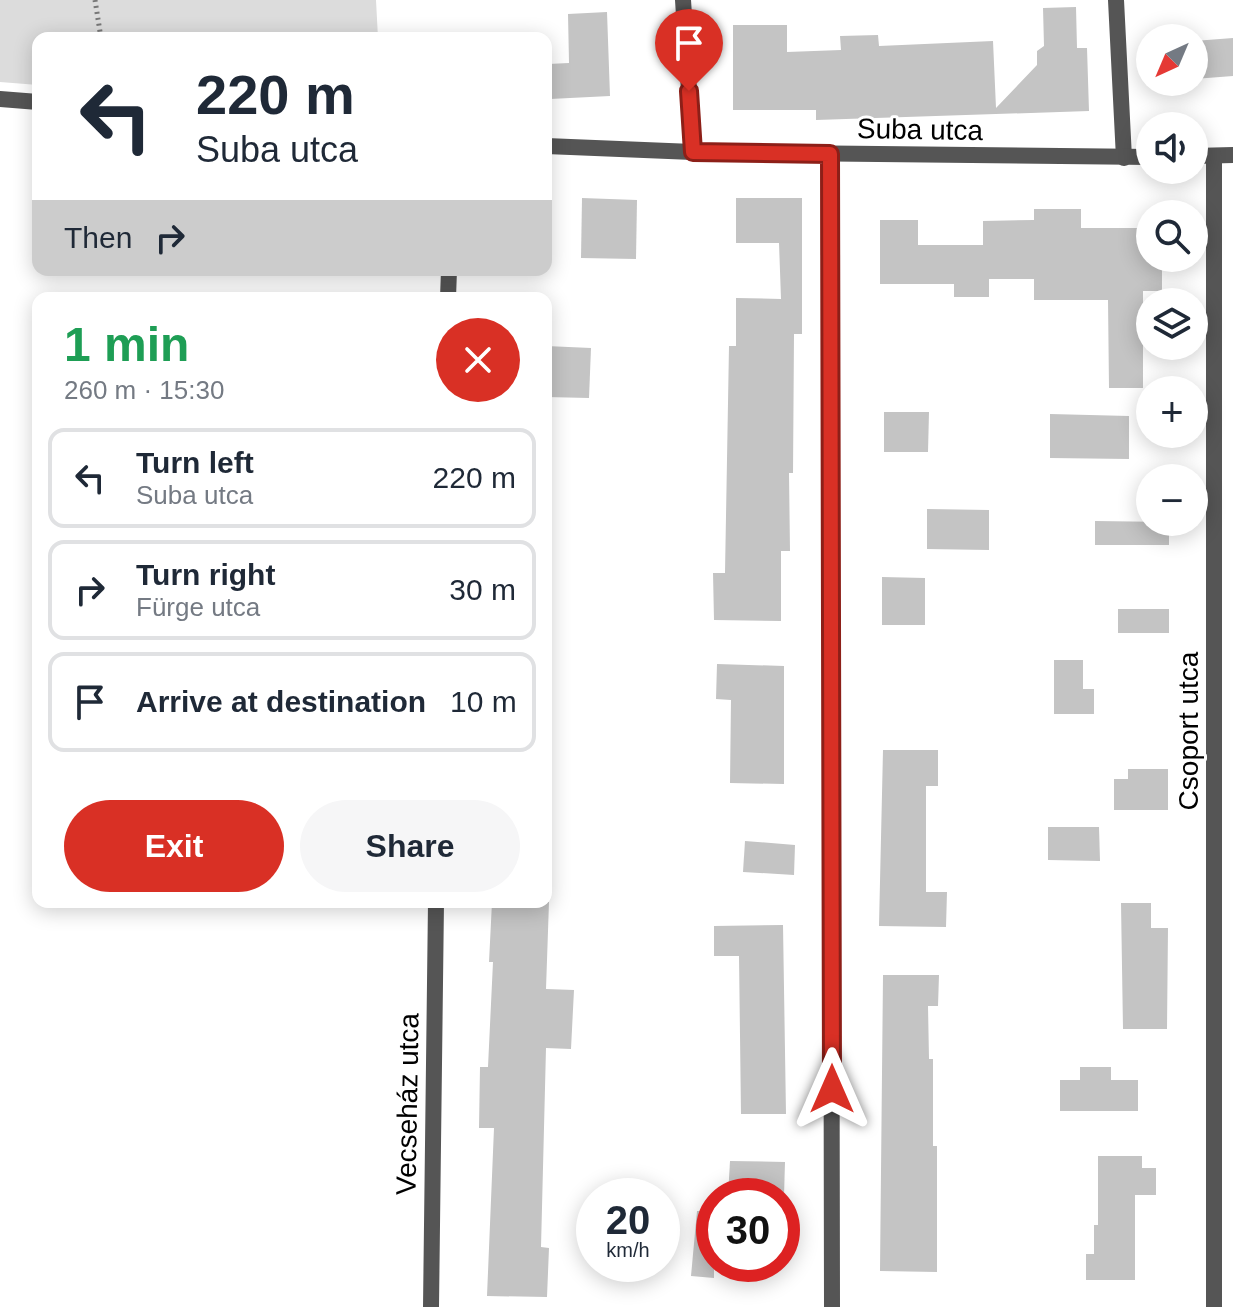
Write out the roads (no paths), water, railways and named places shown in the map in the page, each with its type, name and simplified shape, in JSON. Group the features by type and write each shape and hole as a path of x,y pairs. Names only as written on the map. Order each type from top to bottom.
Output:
{"street":[{"path":"683,0 693,152"},
{"path":"1116,0 1124,158"},
{"path":"0,99 32,102"},
{"name":"Suba utca","path":"552,146 693,152 1136,158"},
{"path":"830,154 832,1307"},
{"path":"1208,156 1233,155"},
{"name":"Csoport utca","path":"1214,156 1214,1307"},
{"name":"Vecseház utca","path":"431,1307 436,908"}]}
